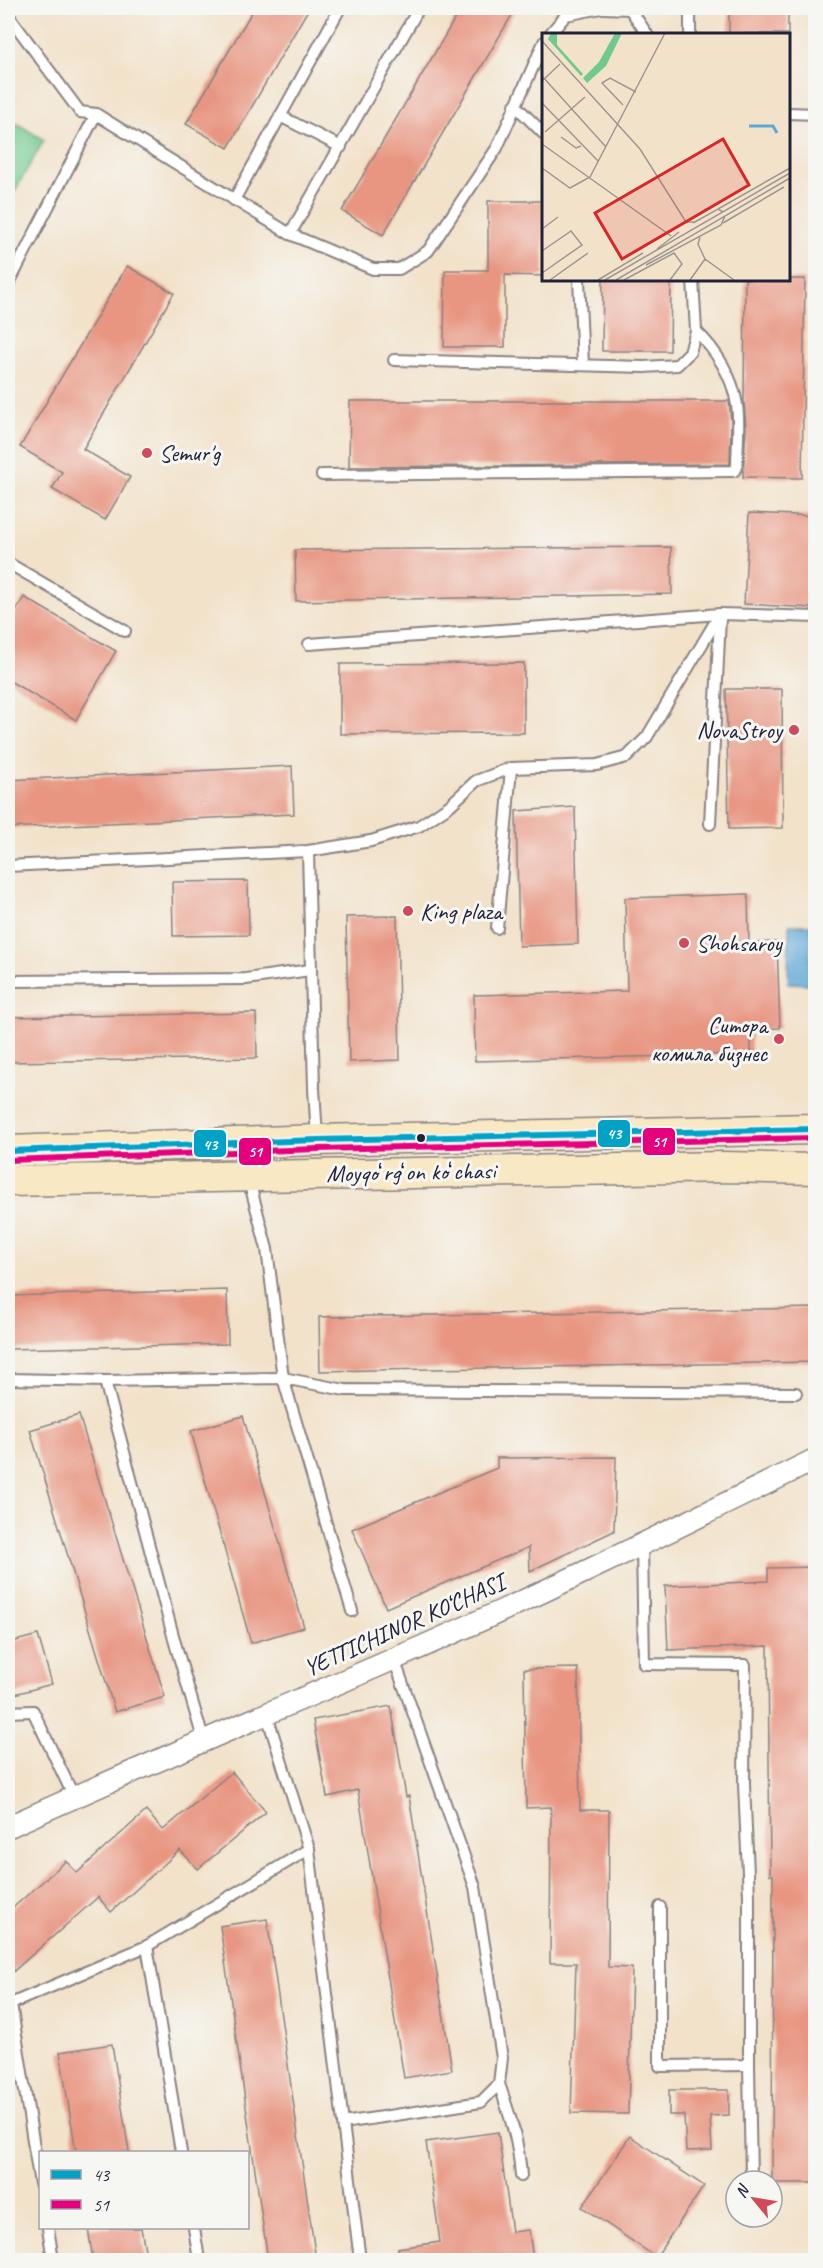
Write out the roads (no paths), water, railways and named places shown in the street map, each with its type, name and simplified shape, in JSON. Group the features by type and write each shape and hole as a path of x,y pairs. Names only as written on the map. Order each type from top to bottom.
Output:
{"main road":[{"name":"Moyqoʻrgʻon koʻchasi","path":"8,1151 318,1140 816,1129"},
{"name":"Moyqoʻrgʻon koʻchasi","path":"8,1180 725,1167 816,1169"}],"street":[{"name":"YETTICHINOR KO‘CHASI","path":"8,1827 204,1742 266,1712 394,1659 642,1545 816,1459"}],"lane":[{"path":"234,200 340,8"},
{"path":"290,234 419,8"},
{"path":"551,33 566,15 603,8 630,8 646,33"},
{"path":"690,8 690,33"},
{"path":"8,15 80,112 96,114 290,234 373,269 399,269 428,251 497,148 542,46"},
{"path":"515,105 542,132"},
{"path":"790,113 816,114"},
{"path":"8,285 96,114"},
{"path":"280,116 341,147"},
{"path":"579,280 583,365"},
{"path":"394,360 644,367 677,365 690,352 696,331 693,280"},
{"path":"322,475 734,471 737,467 737,406 733,390 710,344 696,331"},
{"path":"8,563 125,631"},
{"path":"8,866 308,851 371,841 419,826 449,806 476,781 511,768 597,765 627,757 647,737 720,614"},
{"path":"710,825 720,614"},
{"path":"309,644 720,614 816,616"},
{"path":"497,928 511,768"},
{"path":"308,851 310,970 318,1140"},
{"path":"8,981 246,979 310,970"},
{"path":"247,1175 267,1249 283,1378 351,1611"},
{"path":"8,1379 105,1381 283,1378 345,1390 796,1394"},
{"path":"105,1381 204,1742"},
{"path":"642,1545 644,1664 746,1665 744,1784 749,1896 752,2169"},
{"path":"394,1659 475,1887 502,2058 499,2084 514,2125 520,2155 521,2176"},
{"path":"8,1712 33,1711 74,1797"},
{"path":"266,1712 309,1849 360,2260"},
{"path":"39,2178 9,2003 147,1946 309,1849"},
{"path":"660,1907 660,2066 749,2064"},
{"path":"147,1946 181,2151"},
{"path":"343,2123 481,2102 499,2084"},
{"path":"48,2229 53,2260"},
{"path":"194,2229 199,2260"}],"water":[{"path":"789,925 811,925 809,984 788,983"}],"place":[{"name":"Semur'g","path":"147,453"},
{"name":"NovaStroy","path":"794,730"},
{"name":"King plaza","path":"408,911"},
{"name":"Shohsaroy","path":"684,943"},
{"name":"Ситора комила бизнес","path":"779,1039"}]}
